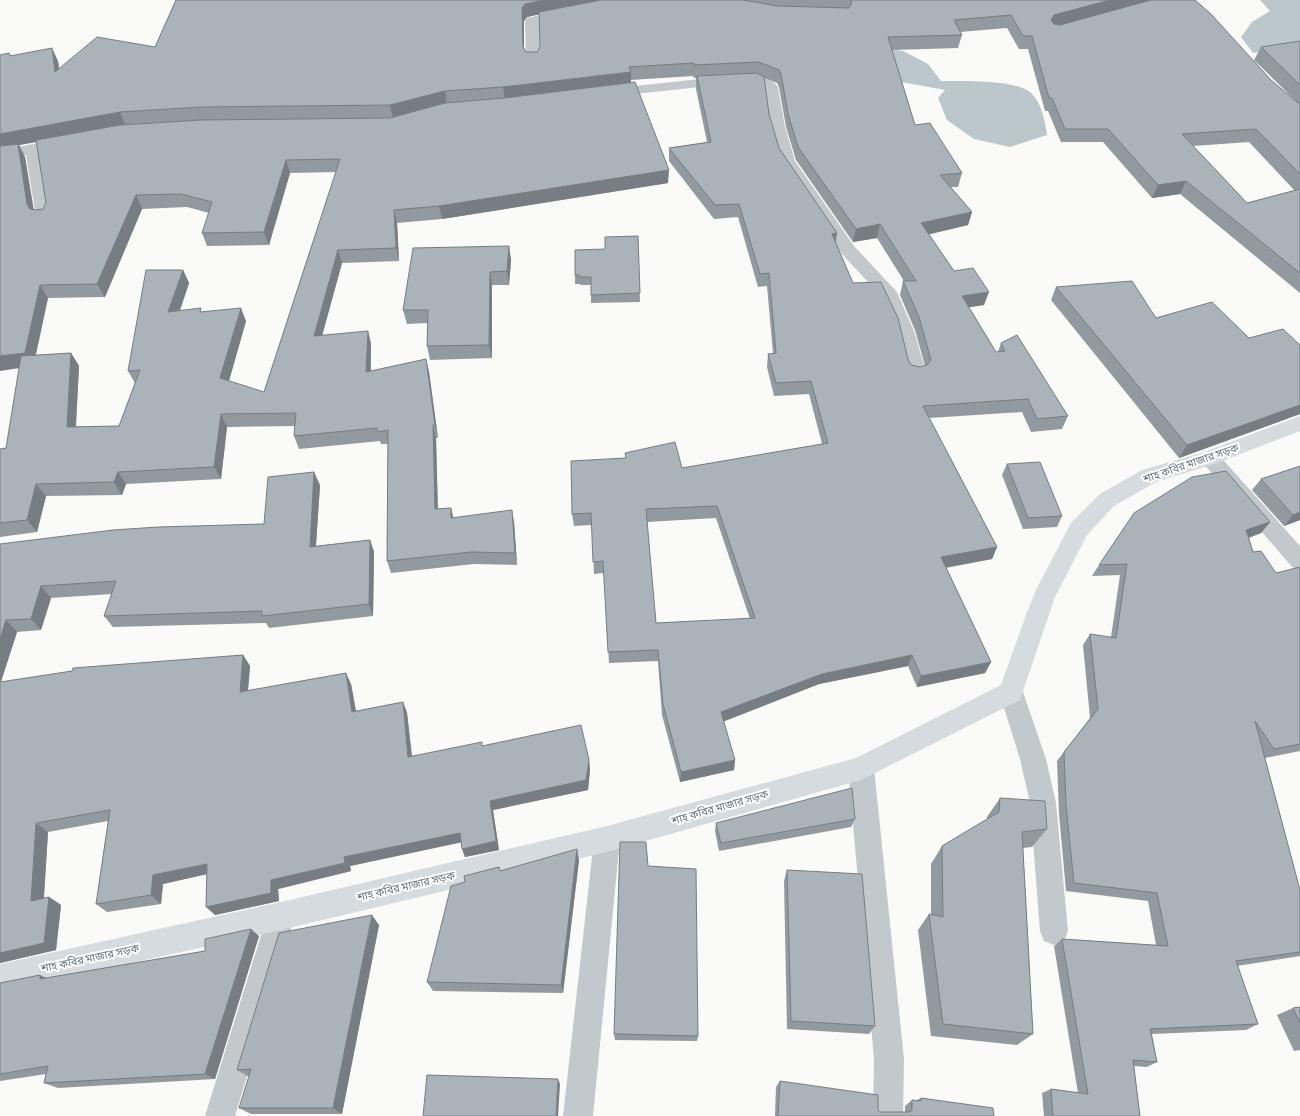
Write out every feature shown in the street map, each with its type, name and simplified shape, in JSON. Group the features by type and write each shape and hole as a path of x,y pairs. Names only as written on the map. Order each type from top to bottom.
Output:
{"main road":[{"name":"শাহ কবির মাজার সড়ক","path":"0,978 281,916 607,839 861,768 1011,692 1038,612 1079,529 1107,500 1149,476 1210,458 1300,423"}],"street":[{"path":"533,60 532,21 584,10"},
{"path":"590,95 718,81 758,81 771,87 777,126 787,161 848,250 888,292 905,331 916,372"},
{"path":"0,155 80,141"},
{"path":"33,149 44,218"},
{"path":"1210,458 1300,560"},
{"path":"1011,692 1033,760 1043,803 1054,931"},
{"path":"861,768 889,1059 888,1116"},
{"path":"578,1116 607,839"},
{"path":"220,1116 281,916"}],"shaded area":[{"path":"1260,0 1300,0 1300,47 1253,53 1241,37 1252,22 1270,11"},
{"path":"890,49 903,51 928,64 941,81 1001,83 1024,88 1035,97 1038,102 1047,135 1010,147 974,139 947,120 938,98 945,90 901,82"}],"building":[{"path":"176,0 544,0 525,4 522,8 523,47 526,52 537,52 540,47 539,12 601,0 743,0 777,6 849,8 852,2 850,0 1110,0 1054,15 1051,20 1054,24 1060,25 1151,0 1195,0 1211,14 1271,80 1300,104 1300,174 1256,129 1182,134 1247,203 1300,189 1300,273 1186,181 1158,185 1108,129 1065,129 1052,98 1049,98 1032,36 1023,36 1011,15 954,20 962,35 888,37 915,125 930,123 962,173 940,175 972,212 921,223 954,271 973,268 989,292 962,296 996,352 1005,351 1001,343 1017,335 1068,416 1037,419 1028,399 923,406 997,547 941,557 991,662 921,676 912,655 822,674 721,712 735,760 681,772 663,704 658,650 608,652 603,561 593,562 591,513 572,514 571,461 626,458 625,453 675,442 682,468 828,443 811,381 776,383 768,354 776,353 769,273 760,274 739,204 715,205 669,148 711,142 697,76 757,73 764,77 769,114 779,148 837,233 832,234 853,283 881,282 898,318 908,359 911,365 920,367 927,365 931,360 919,317 903,281 916,281 880,224 856,229 798,147 788,114 779,70 759,62 694,65 694,63 629,67 631,72 503,87 445,91 390,105 201,107 120,112 0,134 0,55 9,53 10,56 52,48 55,72 97,37 155,47","holes":["717,506 755,618 656,623 646,509"]},
{"path":"1300,41 1300,85 1261,47"},
{"path":"635,82 669,170 439,206 394,210 396,248 338,250 314,336 368,331 366,372 426,359 435,425 433,425 435,509 451,508 451,518 512,510 515,553 471,552 387,561 388,430 377,432 377,428 294,436 296,413 221,414 214,467 118,472 114,482 36,484 27,520 0,523 0,449 6,448 21,356 71,353 67,427 119,426 140,370 128,371 146,270 183,270 168,312 201,308 200,312 241,308 220,378 264,392 340,159 286,160 264,232 202,233 212,202 181,194 136,195 97,284 40,285 25,353 0,356 0,146 18,144 27,204 30,209 37,210 43,209 46,203 36,140 120,125 201,120 390,118 445,103 504,98"},
{"path":"638,236 640,293 591,295 591,277 579,277 579,275 575,275 575,250 605,249 605,237"},
{"path":"509,246 507,271 490,272 489,345 427,346 428,310 403,310 413,248"},
{"path":"1132,281 1156,318 1212,302 1249,338 1283,329 1300,345 1300,405 1187,445 1056,287"},
{"path":"1040,462 1062,516 1028,518 1007,464"},
{"path":"1300,466 1300,512 1293,515 1261,479"},
{"path":"1226,471 1270,522 1246,530 1253,552 1261,551 1276,573 1300,567 1300,744 1274,749 1255,721 1300,890 1300,952 1236,961 1258,1024 1150,1029 1157,1062 1133,1060 1140,1116 1053,1116 1051,1089 1088,1094 1062,939 1168,946 1157,893 1074,883 1066,805 1064,752 1098,709 1090,634 1116,638 1127,564 1099,565 1134,513 1192,477"},
{"path":"314,472 310,547 370,540 369,604 262,616 262,611 104,616 116,581 41,586 31,619 6,620 0,639 0,544 113,530 158,527 264,524 268,477"},
{"path":"243,655 240,692 346,673 352,712 403,702 408,757 482,742 482,746 581,725 589,760 586,780 490,801 496,841 462,849 460,833 344,857 345,863 271,880 271,893 206,907 207,864 153,875 151,895 96,904 110,810 36,823 31,901 49,897 44,943 0,953 0,682 72,671 73,668"},
{"path":"852,788 855,819 721,843 716,823"},
{"path":"1000,798 1045,801 1047,829 1022,832 1033,1034 943,1024 929,914 943,917 942,846 999,812"},
{"path":"620,842 646,842 648,866 696,869 698,1036 614,1034"},
{"path":"577,849 561,985 427,982 451,886 465,882 464,876 499,867 500,871"},
{"path":"787,870 862,874 875,1026 791,1021"},
{"path":"372,915 333,1108 239,1108 251,1069 237,1070 279,933"},
{"path":"251,929 205,1074 44,1083 48,1066 0,1074 0,983 40,975 40,979 205,951 205,939"},
{"path":"1300,1007 1300,1023 1293,1008"},
{"path":"427,1075 558,1079 556,1116 423,1116"},
{"path":"780,1081 878,1095 878,1110 880,1112 910,1112 912,1110 912,1100 921,1101 921,1098 993,1108 994,1116 778,1116"}]}
